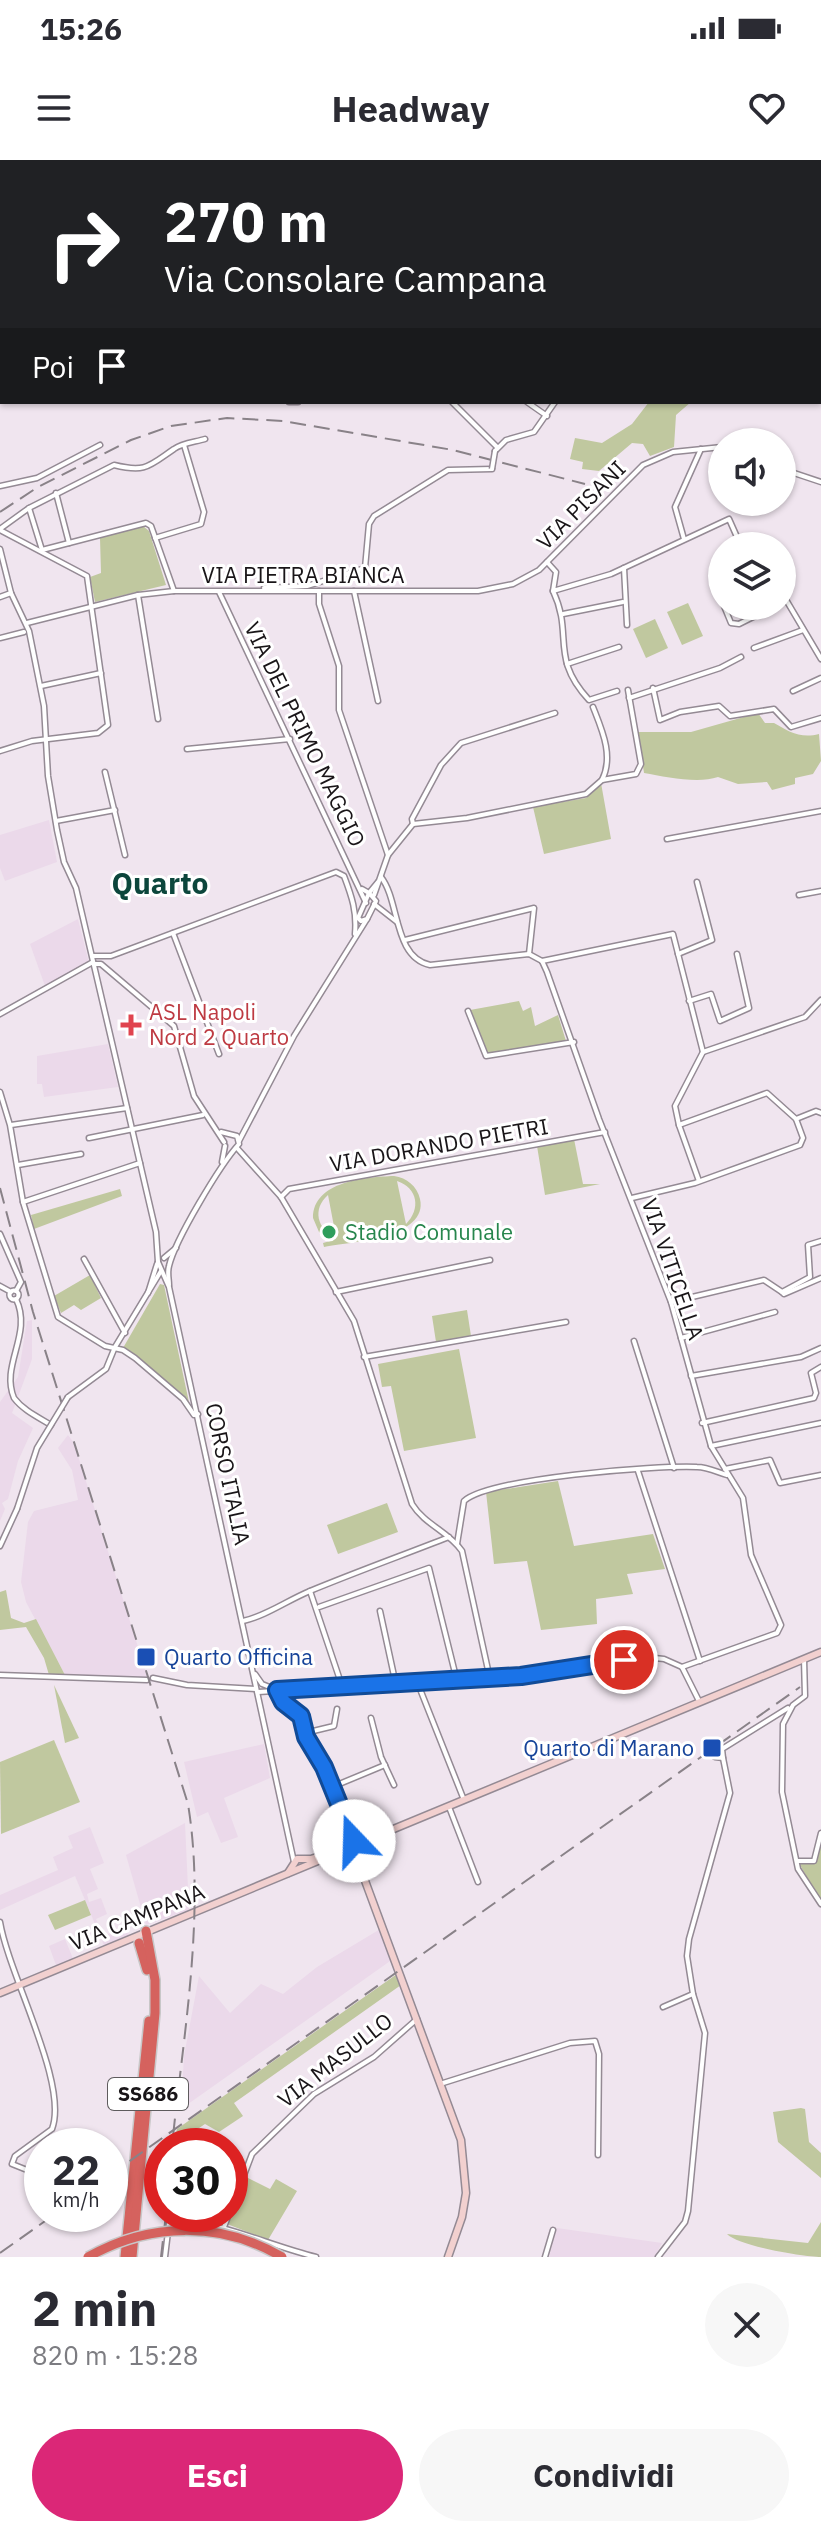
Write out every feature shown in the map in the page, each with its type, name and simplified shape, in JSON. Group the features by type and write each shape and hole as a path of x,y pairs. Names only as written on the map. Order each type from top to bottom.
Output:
{"highway":[{"name":"SS686","path":"125,2257 150,2004 149,1975 139,1937"},
{"name":"SS686","path":"132,2257 156,2005 139,1937"},
{"path":"88,2257 128,2238 172,2230 234,2236 282,2257"}],"main road":[{"path":"299,1864 351,1847 821,1652"},
{"name":"VIA MASULLO","path":"351,1847 461,2140 465,2164 462,2217 448,2257"},
{"name":"VIA CAMPANA","path":"0,1993 288,1873 299,1864"}],"street":[{"path":"454,404 496,449"},
{"path":"530,404 547,416"},
{"path":"256,591 307,586 365,568 369,524 374,516 448,470 492,469 496,449 506,440 532,433 554,404"},
{"path":"0,751 23,743 106,729 87,576 0,529 29,508 114,465 134,470 153,466 184,445 205,439"},
{"path":"0,486 37,478 100,445"},
{"path":"155,538 201,524 204,512 184,445"},
{"name":"VIA PISANI","path":"513,584 549,565 636,470 673,452 708,448"},
{"path":"684,539 675,507 701,449"},
{"path":"796,474 821,482"},
{"path":"56,493 69,543"},
{"path":"29,508 41,550"},
{"path":"553,591 624,568 729,519 735,532"},
{"path":"41,550 143,523 151,526 174,591"},
{"path":"0,549 11,593 27,623 45,711 56,821 98,960 97,976 156,1232 158,1262 147,1295"},
{"path":"549,565 556,572 553,591 563,614 562,643 569,675 589,700 617,691"},
{"path":"624,568 627,625"},
{"name":"VIA PIETRA BIANCA","path":"27,623 138,595 174,591 478,591 513,584"},
{"path":"319,591 319,604 339,666 339,710 388,855"},
{"path":"354,591 378,701"},
{"name":"VIA DEL PRIMO MAGGIO","path":"219,592 362,889 365,905"},
{"path":"0,597 11,593"},
{"path":"138,595 158,719"},
{"path":"563,614 623,602"},
{"path":"796,618 821,659"},
{"path":"730,620 739,624 747,620"},
{"path":"754,648 803,630"},
{"path":"0,638 24,632"},
{"path":"567,664 619,647"},
{"path":"629,698 720,668 741,657"},
{"path":"41,686 101,673"},
{"path":"793,691 821,678"},
{"path":"653,688 660,720 680,712 719,706 730,716 774,709 791,727 821,718"},
{"path":"602,780 640,770 628,690"},
{"path":"413,824 467,818 586,794 602,780 606,771 607,745 593,707"},
{"path":"355,934 358,918 380,879 388,855 413,824 412,819 441,765 461,743 555,713"},
{"path":"187,749 290,739"},
{"path":"105,772 125,855"},
{"path":"56,821 115,810"},
{"path":"667,839 821,811"},
{"path":"0,1014 98,960 336,872 344,876 358,918"},
{"path":"380,879 405,940 415,958 427,964 529,954 542,961 673,934 703,1052"},
{"path":"678,954 712,940 697,882"},
{"path":"362,889 372,894"},
{"path":"799,895 821,891"},
{"path":"168,1285 169,1265 176,1248 222,1165 236,1148 245,1126 355,934 367,919 374,904 372,894"},
{"path":"374,904 398,924"},
{"path":"355,906 365,905"},
{"path":"405,940 534,908 529,954"},
{"path":"386,913 392,909"},
{"path":"358,918 367,919"},
{"path":"173,933 219,1054"},
{"path":"689,1001 711,994 720,1021 749,1008 737,954"},
{"path":"98,960 174,1026 188,1079 203,1115 219,1131 225,1144 236,1148 281,1197 354,1321 412,1504 423,1520 449,1537 462,1551 490,1679"},
{"name":"VIA VITICELLA","path":"542,961 671,1302 702,1423 711,1446 743,1498 751,1555 782,1628 682,1667"},
{"path":"97,976 113,974"},
{"path":"99,983 113,974"},
{"path":"699,1181 679,1125 676,1102 703,1052 805,1017 821,1000"},
{"path":"468,1011 486,1056 574,1042"},
{"path":"0,1092 10,1125 23,1202 58,1317 149,1369 183,1399 194,1415 198,1414"},
{"path":"632,1198 699,1181 800,1145 803,1138 796,1119 764,1093 679,1125"},
{"path":"10,1125 127,1108"},
{"path":"796,1119 816,1111 821,1113"},
{"path":"89,1138 203,1115"},
{"path":"222,1165 225,1144 231,1135 245,1126"},
{"path":"219,1131 239,1141"},
{"name":"VIA DORANDO PIETRI","path":"281,1197 289,1189 605,1132"},
{"path":"18,1165 81,1154"},
{"path":"23,1202 140,1163"},
{"path":"0,1234 21,1282 13,1293 0,1299"},
{"path":"782,1292 810,1277 808,1245 821,1241"},
{"path":"158,1262 176,1248"},
{"path":"164,1258 169,1265"},
{"path":"84,1259 125,1333"},
{"path":"336,1292 490,1260"},
{"path":"158,1262 168,1285"},
{"path":"0,1546 17,1509 37,1448 68,1397 101,1375 162,1269 169,1265"},
{"path":"671,1302 759,1281 768,1281 784,1294 821,1278"},
{"path":"155,1284 168,1285"},
{"name":"CORSO ITALIA","path":"168,1285 291,1846 299,1864"},
{"path":"0,1286 13,1293 23,1320 7,1378 19,1403 51,1425"},
{"path":"681,1338 775,1312"},
{"path":"364,1357 566,1322"},
{"path":"634,1341 674,1468"},
{"path":"691,1376 808,1356 821,1348"},
{"path":"702,1423 814,1398 816,1393 811,1375 821,1367"},
{"path":"711,1446 821,1423"},
{"path":"725,1469 770,1460 780,1483 821,1475"},
{"path":"457,1544 464,1501 483,1490 674,1468 702,1467 729,1475"},
{"path":"638,1471 700,1661"},
{"path":"243,1621 261,1617 273,1607 310,1591 449,1537"},
{"path":"319,1607 429,1568 457,1681"},
{"path":"310,1591 343,1689"},
{"path":"380,1611 396,1685"},
{"path":"0,1675 153,1680 259,1691 343,1689 490,1679 645,1657 664,1659 682,1667 700,1703"},
{"path":"658,2257 685,2222 688,2211 705,2033 693,1994 687,1956 689,1939 730,1793 722,1749 793,1705 807,1692 803,1678 804,1659"},
{"name":"CORSO ITALIA","path":"255,1674 263,1684"},
{"path":"259,1691 263,1684 277,1690 283,1702 301,1716 305,1733 332,1787 351,1847"},
{"path":"418,1684 464,1800"},
{"path":"793,1705 783,1724 781,1771 785,1812 798,1869 821,1904"},
{"path":"305,1733 334,1726 337,1709"},
{"path":"371,1718 394,1785"},
{"path":"715,1757 723,1758"},
{"path":"332,1787 385,1765"},
{"path":"449,1807 478,1882"},
{"path":"798,1861 814,1861 821,1833"},
{"path":"0,1922 17,1986 45,2056 57,2105 52,2128"},
{"path":"663,2007 693,1994"},
{"name":"VIA MASULLO","path":"248,2165 252,2154 314,2094 374,2057 417,2019"},
{"path":"440,2084 570,2043 596,2042 598,2155"},
{"path":"24,2149 15,2156 12,2164 24,2169"},
{"path":"545,2257 553,2230"},
{"path":"165,2257 170,2232"},
{"path":"238,2232 316,2257"}],"shaded area":[{"path":"49,820 57,862 5,881 0,868 0,835"},
{"path":"78,919 89,963 45,986 30,944"},
{"path":"108,1044 118,1087 44,1097 42,1084 37,1084 37,1056"},
{"path":"32,1320 32,1359 12,1413 33,1428 18,1461 8,1499 2,1503 5,1509 0,1521 0,1402 18,1377 27,1321"},
{"path":"68,1435 74,1443 149,1682 107,1682 108,1679 66,1677 26,1602 21,1582 28,1522 34,1511 78,1500 72,1470 58,1448"},
{"path":"264,1744 270,1778 224,1798 238,1837 221,1843 208,1812 197,1817 184,1762"},
{"path":"185,1823 189,1910 146,1925 126,1855"},
{"path":"90,1827 104,1863 90,1869 98,1889 87,1894 89,1902 101,1898 107,1914 96,1919 103,1936 126,1927 130,1938 105,1948 75,1876 0,1910 0,1895 58,1870 53,1857 73,1848 68,1836"},
{"path":"382,1928 393,1959 181,2109 184,2056 199,1976 230,2013 261,1984 283,1994 317,1967"},
{"path":"65,1939 74,1961 57,1968 49,1946"},
{"path":"557,2228 662,2243 654,2257 549,2257"}],"green space":[{"path":"647,404 689,404 676,415 674,447 650,456 643,444 632,443 599,471 582,469 583,462 570,459 575,438 602,443 632,424"},
{"path":"143,526 149,531 166,585 95,602 90,577 101,573 100,538"},
{"path":"688,603 703,636 682,645 667,612"},
{"path":"655,619 668,648 646,658 633,629"},
{"path":"758,713 765,723 774,723 806,736 819,734 821,761 813,774 795,778 795,784 772,790 767,782 738,784 718,777 692,780 644,773 638,732 691,732"},
{"path":"601,783 611,839 544,854 533,807 586,798"},
{"path":"519,1001 523,1011 531,1007 535,1026 558,1015 566,1041 486,1053 470,1010"},
{"path":"574,1139 583,1184 600,1184 545,1195 537,1146"},
{"path":"382,1177 403,1179 416,1190 420,1199 419,1212 412,1222 385,1236 324,1247 323,1243 330,1241 319,1232 313,1218 315,1206 322,1196 343,1184","holes":["397,1181 409,1189 415,1200 414,1212 406,1224","328,1195 336,1237 336,1238 324,1229 319,1218 320,1206"]},
{"path":"120,1189 122,1196 34,1229 31,1215"},
{"path":"90,1275 101,1298 81,1310 74,1305 61,1313 54,1296"},
{"path":"160,1284 164,1285 190,1407 172,1386 123,1348"},
{"path":"467,1310 471,1336 436,1342 432,1316"},
{"path":"459,1349 476,1438 404,1451 391,1386 382,1387 378,1364"},
{"path":"558,1481 574,1546 653,1534 665,1569 627,1574 633,1594 596,1599 597,1624 541,1630 527,1561 494,1564 486,1492"},
{"path":"387,1503 398,1532 338,1554 327,1525"},
{"path":"6,1590 11,1618 24,1623 36,1619 66,1677 49,1675 44,1658 26,1627 0,1630 0,1592"},
{"path":"54,1685 79,1738 65,1743"},
{"path":"54,1740 80,1802 1,1834 0,1762"},
{"path":"821,1838 821,1903 799,1863 814,1863"},
{"path":"85,1900 91,1915 55,1930 48,1915"},
{"path":"397,1974 401,1985 234,2103 243,2116 225,2128 212,2128 205,2124 199,2128 178,2128"},
{"path":"805,2109 809,2142 821,2153 821,2178 778,2142 773,2112"},
{"path":"248,2178 270,2189 276,2179 297,2191 268,2240 248,2232"},
{"path":"821,2222 821,2257 757,2247 727,2234 808,2243"}],"railway":[{"path":"0,512 38,487 131,440 171,426 227,418 283,421 453,450 585,484"},
{"path":"0,1188 33,1312 188,1804 195,1888 194,1932 174,2128"},
{"path":"128,2162 800,1687"},
{"path":"0,2253 30,2232"},
{"path":"161,2257 164,2232"}],"place":[{"name":"ASL Napoli Nord 2 Quarto","path":"131,1025"},
{"name":"Stadio Comunale","path":"329,1232"},
{"name":"Quarto Officina","path":"146,1657"},
{"name":"Quarto di Marano","path":"712,1748"}],"district":[{"name":"Quarto","path":"160,884"}],"route":[{"path":"354,1841 324,1767 306,1737 301,1716 295,1708 283,1702 277,1690 521,1676 624,1660"}]}
